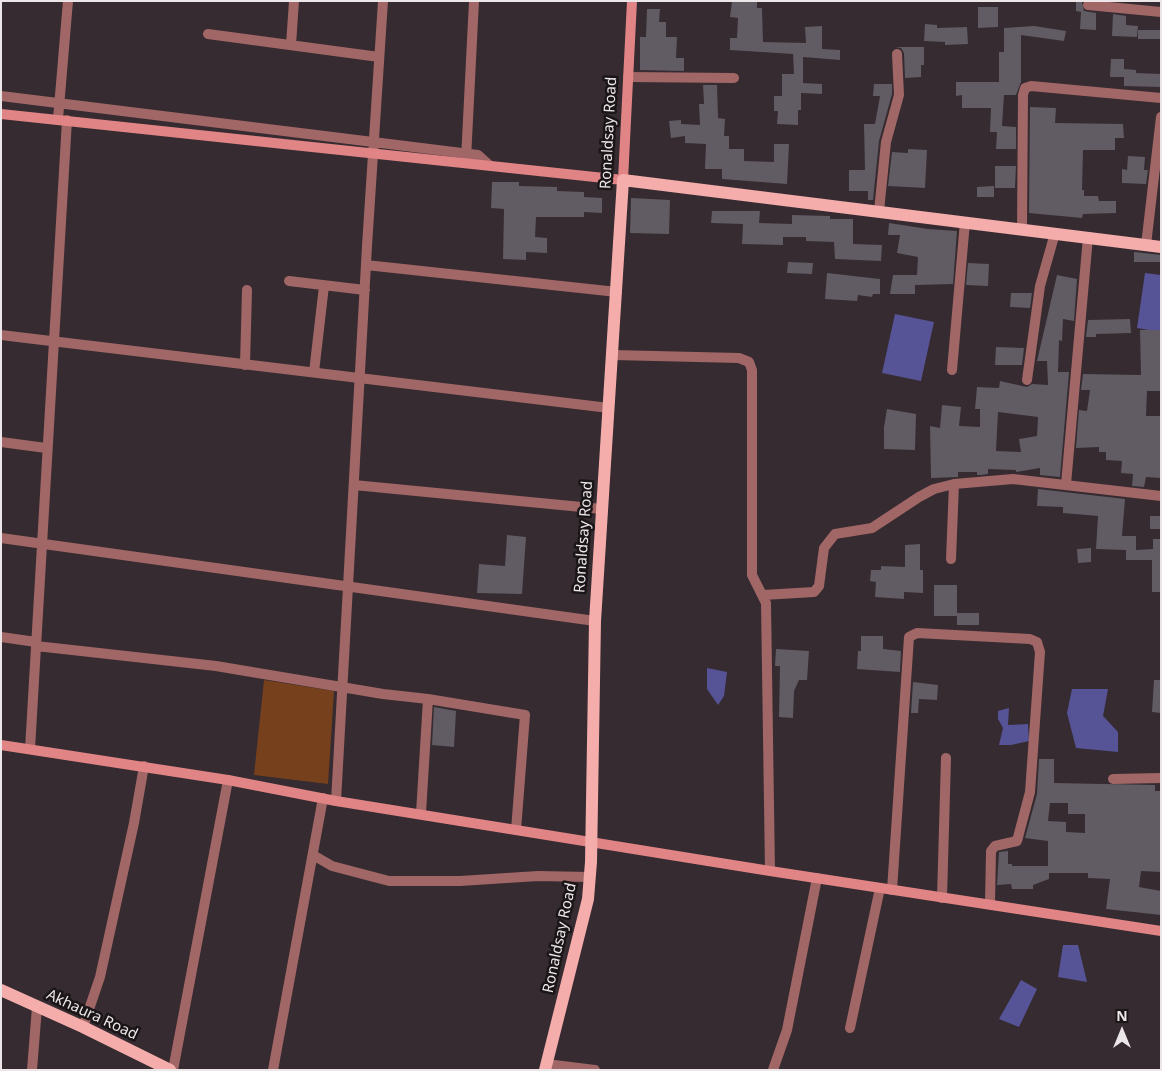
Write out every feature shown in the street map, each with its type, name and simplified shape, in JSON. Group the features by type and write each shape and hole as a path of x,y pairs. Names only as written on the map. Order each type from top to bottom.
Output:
{"main road":[{"path":"623,180 1161,247"},
{"name":"Ronaldsay Road","path":"546,1067 575,957 588,900 590,877 595,621 623,180"},
{"name":"Akhaura Road","path":"1,990 172,1070"}],"street":[{"path":"30,749 40,544 54,342 62,120 60,103 68,1"},
{"path":"291,45 294,1"},
{"path":"336,800 364,290 383,1"},
{"path":"466,158 474,1"},
{"name":"Ronaldsay Road","path":"623,180 632,1"},
{"path":"1088,4 1161,12"},
{"path":"208,34 342,54 379,57"},
{"path":"879,211 886,142 899,95 898,54"},
{"path":"628,77 734,78"},
{"path":"1022,230 1023,95 1025,88 1032,86 1161,98"},
{"path":"1,96 374,141 466,158 489,165 623,180"},
{"path":"1,114 373,153 466,158"},
{"path":"1146,245 1161,117"},
{"path":"952,370 965,222"},
{"path":"1027,380 1040,286 1055,233"},
{"path":"1066,484 1088,238"},
{"path":"366,265 617,292"},
{"path":"289,282 364,290"},
{"path":"314,372 324,286"},
{"path":"245,365 247,290"},
{"path":"1,335 609,408"},
{"path":"613,355 739,358 751,365 752,575 756,588 763,595 766,603 770,871"},
{"path":"1,442 46,448"},
{"path":"763,595 814,592 819,586 824,548 835,534 872,528 919,497 934,489 954,484 1013,479 1161,496"},
{"path":"951,559 954,484"},
{"path":"354,485 602,509"},
{"path":"1,538 595,621"},
{"path":"892,890 909,637 917,633 1030,639 1037,642 1040,652 1030,792 1017,841 995,846 991,851 990,904"},
{"path":"1,637 36,644 216,666 525,715 516,830"},
{"path":"421,813 428,699"},
{"path":"1,745 144,766 323,798 770,871 1161,931"},
{"path":"942,898 946,758"},
{"path":"83,1027 100,977 144,766"},
{"path":"1113,779 1161,778"},
{"path":"172,1070 202,923 228,780"},
{"path":"274,1070 323,798"},
{"path":"313,854 332,866 389,882 460,881 538,876 590,877"},
{"path":"773,1070 787,1030 817,878"},
{"path":"850,1028 880,888"},
{"path":"32,1070 37,1007"},
{"path":"546,1067 595,1070"}],"shaded area":[{"path":"1145,273 1161,275 1161,332 1137,328"},
{"path":"895,314 934,322 921,381 882,373"},
{"path":"707,668 727,672 724,696 718,705 707,689"},
{"path":"264,680 334,691 328,784 254,775"},
{"path":"1072,689 1108,689 1103,716 1118,732 1118,752 1076,748 1067,713"},
{"path":"1009,708 1008,725 1028,724 1029,741 1011,745 999,745 1003,728 998,719 998,711"},
{"path":"1063,945 1078,945 1087,982 1058,977"},
{"path":"1021,980 1037,989 1019,1027 999,1019"}],"building":[{"path":"732,1 757,1 757,8 762,8 763,42 806,43 805,27 822,26 822,49 840,50 840,60 803,57 803,83 822,84 822,94 801,93 801,110 798,110 798,125 777,124 778,111 774,111 774,96 782,96 782,74 794,74 793,54 730,50 730,38 737,38 738,18 730,17"},
{"path":"1076,2 1082,2 1084,11 1096,13 1096,30 1080,29 1081,12 1076,11"},
{"path":"978,7 998,7 998,27 978,28"},
{"path":"647,9 660,9 659,22 666,22 666,37 677,37 676,58 684,58 684,71 640,70 640,37 646,37"},
{"path":"1113,14 1126,16 1126,25 1138,26 1137,37 1112,36"},
{"path":"925,24 937,25 937,28 967,27 968,44 945,45 945,42 924,41"},
{"path":"1034,26 1066,31 1064,41 1021,35 1021,82 1016,95 1004,95 1002,126 1016,127 1016,149 996,149 997,132 990,132 991,108 962,108 962,95 956,96 956,82 999,82 999,52 1004,52 1004,28"},
{"path":"1138,30 1161,30 1161,39 1138,39"},
{"path":"895,47 924,47 924,65 921,65 921,77 905,78 904,53 901,48"},
{"path":"1111,59 1124,59 1124,69 1136,70 1136,73 1161,74 1161,87 1124,86 1124,77 1110,77"},
{"path":"874,84 892,84 892,94 879,141 873,200 868,200 868,191 849,191 849,170 865,170 864,124 875,124 880,96 873,96"},
{"path":"703,85 717,85 718,118 725,119 724,136 729,136 729,149 744,149 744,161 774,162 774,144 789,144 787,184 722,179 722,169 705,169 706,144 685,143 685,136 671,138 669,121 681,120 681,124 700,125 699,104 704,104"},
{"path":"1030,107 1056,108 1055,123 1123,124 1124,138 1115,138 1115,150 1083,150 1082,190 1084,190 1084,196 1098,196 1099,201 1116,201 1116,213 1083,214 1082,218 1029,213"},
{"path":"908,149 927,150 925,188 888,186 892,152 908,153"},
{"path":"1128,156 1145,157 1144,170 1148,170 1146,184 1122,183 1122,169 1127,170"},
{"path":"995,166 1016,166 1015,188 995,188"},
{"path":"492,182 519,182 519,186 557,187 557,191 584,192 584,197 602,198 602,213 584,212 584,217 536,217 535,237 547,238 547,253 526,252 526,260 503,259 504,209 491,208"},
{"path":"994,186 994,197 977,197 977,187"},
{"path":"631,198 670,200 669,234 630,233"},
{"path":"712,211 760,211 759,223 792,224 792,215 830,216 830,219 853,219 853,244 882,245 881,261 835,259 834,242 806,241 806,237 783,237 783,245 742,244 743,224 711,223"},
{"path":"889,223 957,231 953,284 915,285 915,294 890,294 893,275 917,275 918,257 897,253 900,235 888,235"},
{"path":"1134,252 1161,255 1161,262 1134,262"},
{"path":"788,262 813,263 812,274 787,273"},
{"path":"968,263 989,264 988,286 966,285"},
{"path":"827,273 880,279 880,294 873,294 872,297 858,295 857,301 825,299"},
{"path":"1057,275 1077,279 1074,321 1063,319 1062,341 1059,340 1058,372 1069,372 1060,477 1040,475 1040,468 1016,472 1016,470 988,469 988,474 977,475 977,472 958,472 958,477 931,478 930,426 940,428 942,405 961,407 959,426 980,427 980,409 975,409 977,387 999,388 1000,381 1027,387 1032,384 1048,385 1047,361 1037,361","holes":["998,412 1038,417 1037,436 1019,439 1021,452 996,451"]},
{"path":"1011,293 1032,293 1030,308 1010,307"},
{"path":"1130,319 1131,333 1096,334 1096,337 1086,337 1088,320"},
{"path":"1140,330 1161,330 1161,391 1147,391 1146,416 1161,416 1161,478 1146,477 1144,487 1132,486 1133,474 1121,473 1122,461 1106,460 1106,452 1099,452 1099,447 1076,448 1079,410 1087,411 1090,390 1081,390 1083,374 1141,375"},
{"path":"996,347 1024,348 1022,365 995,365"},
{"path":"887,409 916,414 915,450 884,449 884,427"},
{"path":"1038,489 1125,499 1122,536 1136,536 1136,550 1153,549 1153,539 1161,539 1161,592 1152,592 1152,560 1126,560 1126,550 1096,549 1098,516 1063,513 1063,507 1037,506"},
{"path":"1150,516 1161,516 1161,529 1150,529"},
{"path":"507,535 526,537 522,594 477,593 479,564 505,566"},
{"path":"920,544 920,570 923,570 923,593 904,592 904,599 875,597 876,582 870,581 871,570 881,570 881,566 905,567 905,545"},
{"path":"1091,548 1091,562 1078,563 1077,549"},
{"path":"934,585 957,585 957,616 934,616"},
{"path":"957,613 979,613 979,625 957,625"},
{"path":"861,636 883,636 883,649 901,651 900,672 857,669 858,651 861,651"},
{"path":"776,649 809,651 807,680 799,680 794,691 793,718 779,717 780,666 775,666"},
{"path":"1154,680 1161,680 1161,713 1152,712"},
{"path":"913,682 938,685 937,700 919,699 918,713 911,713"},
{"path":"434,707 456,711 454,747 432,745"},
{"path":"1039,759 1054,759 1054,783 1155,785 1155,791 1161,791 1161,872 1141,871 1139,887 1161,891 1161,915 1106,909 1110,879 1088,878 1088,873 1049,873 1049,879 1033,885 1033,889 1012,889 1011,884 997,885 999,852 1008,851 1008,864 1012,864 1012,866 1048,866 1048,841 1025,838 1037,794","holes":["1050,803 1068,803 1068,814 1085,814 1085,833 1066,832 1066,822 1048,821"]}]}
